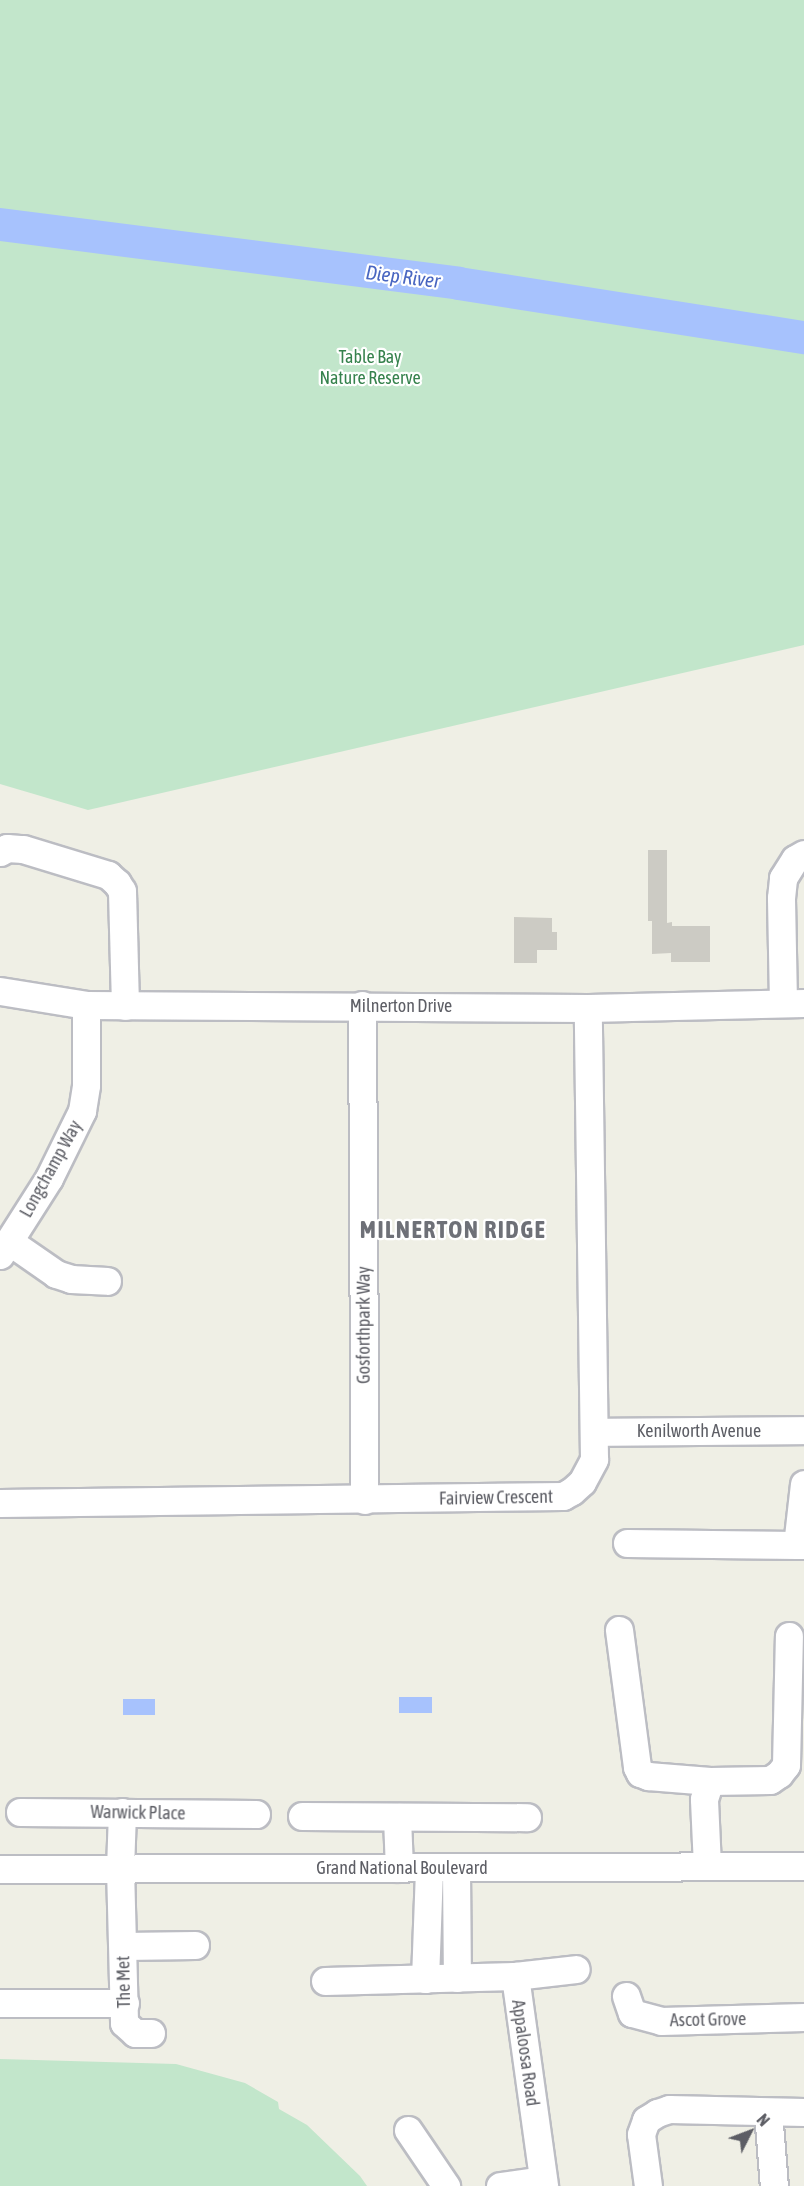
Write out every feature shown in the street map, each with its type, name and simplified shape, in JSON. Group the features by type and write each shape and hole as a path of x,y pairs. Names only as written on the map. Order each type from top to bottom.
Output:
{"street":[{"path":"0,852 7,848 23,849 108,875 117,883 122,891 125,1006"},
{"path":"794,1003 783,878 795,859 804,854"},
{"name":"Milnerton Drive","path":"0,991 86,1005 125,1006 362,1005 588,1008 794,1003"},
{"name":"Longchamp Way","path":"5,1248 49,1178 82,1111 86,1085 86,1005"},
{"name":"Gosforthpark Way","path":"362,1005 365,1500"},
{"name":"Fairview Crescent","path":"0,1503 562,1497 582,1482 594,1460 588,1008"},
{"path":"5,1248 71,1279 107,1281"},
{"name":"Kenilworth Avenue","path":"594,1432 804,1431"},
{"path":"627,1543 800,1545 804,1484"},
{"path":"619,1630 637,1767 640,1773 707,1790 770,1780 786,1765 789,1636"},
{"path":"707,1790 707,1866"},
{"name":"Warwick Place","path":"20,1812 122,1819 256,1814"},
{"path":"302,1816 527,1817"},
{"path":"397,1817 399,1868"},
{"name":"Warwick Place","path":"120,1869 122,1819"},
{"name":"Grand National Boulevard","path":"0,1869 399,1868 456,1870 804,1866"},
{"name":"The Met","path":"120,1869 124,1946 124,2023 135,2033 152,2033"},
{"path":"425,1979 429,1869"},
{"path":"456,1870 457,1978"},
{"name":"The Met","path":"124,1946 195,1945"},
{"path":"515,1976 576,1969"},
{"name":"Appaloosa Road","path":"325,1981 515,1976 543,2183"},
{"name":"Ascot Grove","path":"626,1996 632,2013 661,2021 804,2017"},
{"path":"0,2003 124,2002"},
{"path":"648,2186 641,2134 646,2120 657,2113 669,2109 804,2112"},
{"path":"768,2112 774,2186"},
{"path":"408,2130 446,2186"},
{"path":"500,2186 543,2183"}],"green space":[{"name":"Table Bay Nature Reserve","path":"0,0 804,0 804,645 88,810 0,784"},
{"path":"0,2059 176,2064 245,2083 278,2102 279,2109 307,2125 360,2176 367,2186 0,2186"}],"water":[{"path":"399,1697 432,1697 432,1713 399,1713"},
{"path":"123,1699 155,1699 155,1715 123,1715"}],"building":[{"path":"648,850 667,850 667,923 672,922 672,926 710,926 710,962 671,962 671,953 652,954 652,921 648,921"},
{"path":"514,917 552,918 552,932 557,932 557,950 537,950 537,963 514,963"}],"waterway":[{"name":"Diep River","path":"0,224 458,283 804,337"}],"district":[{"name":"MILNERTON RIDGE","path":"453,1230"}]}
